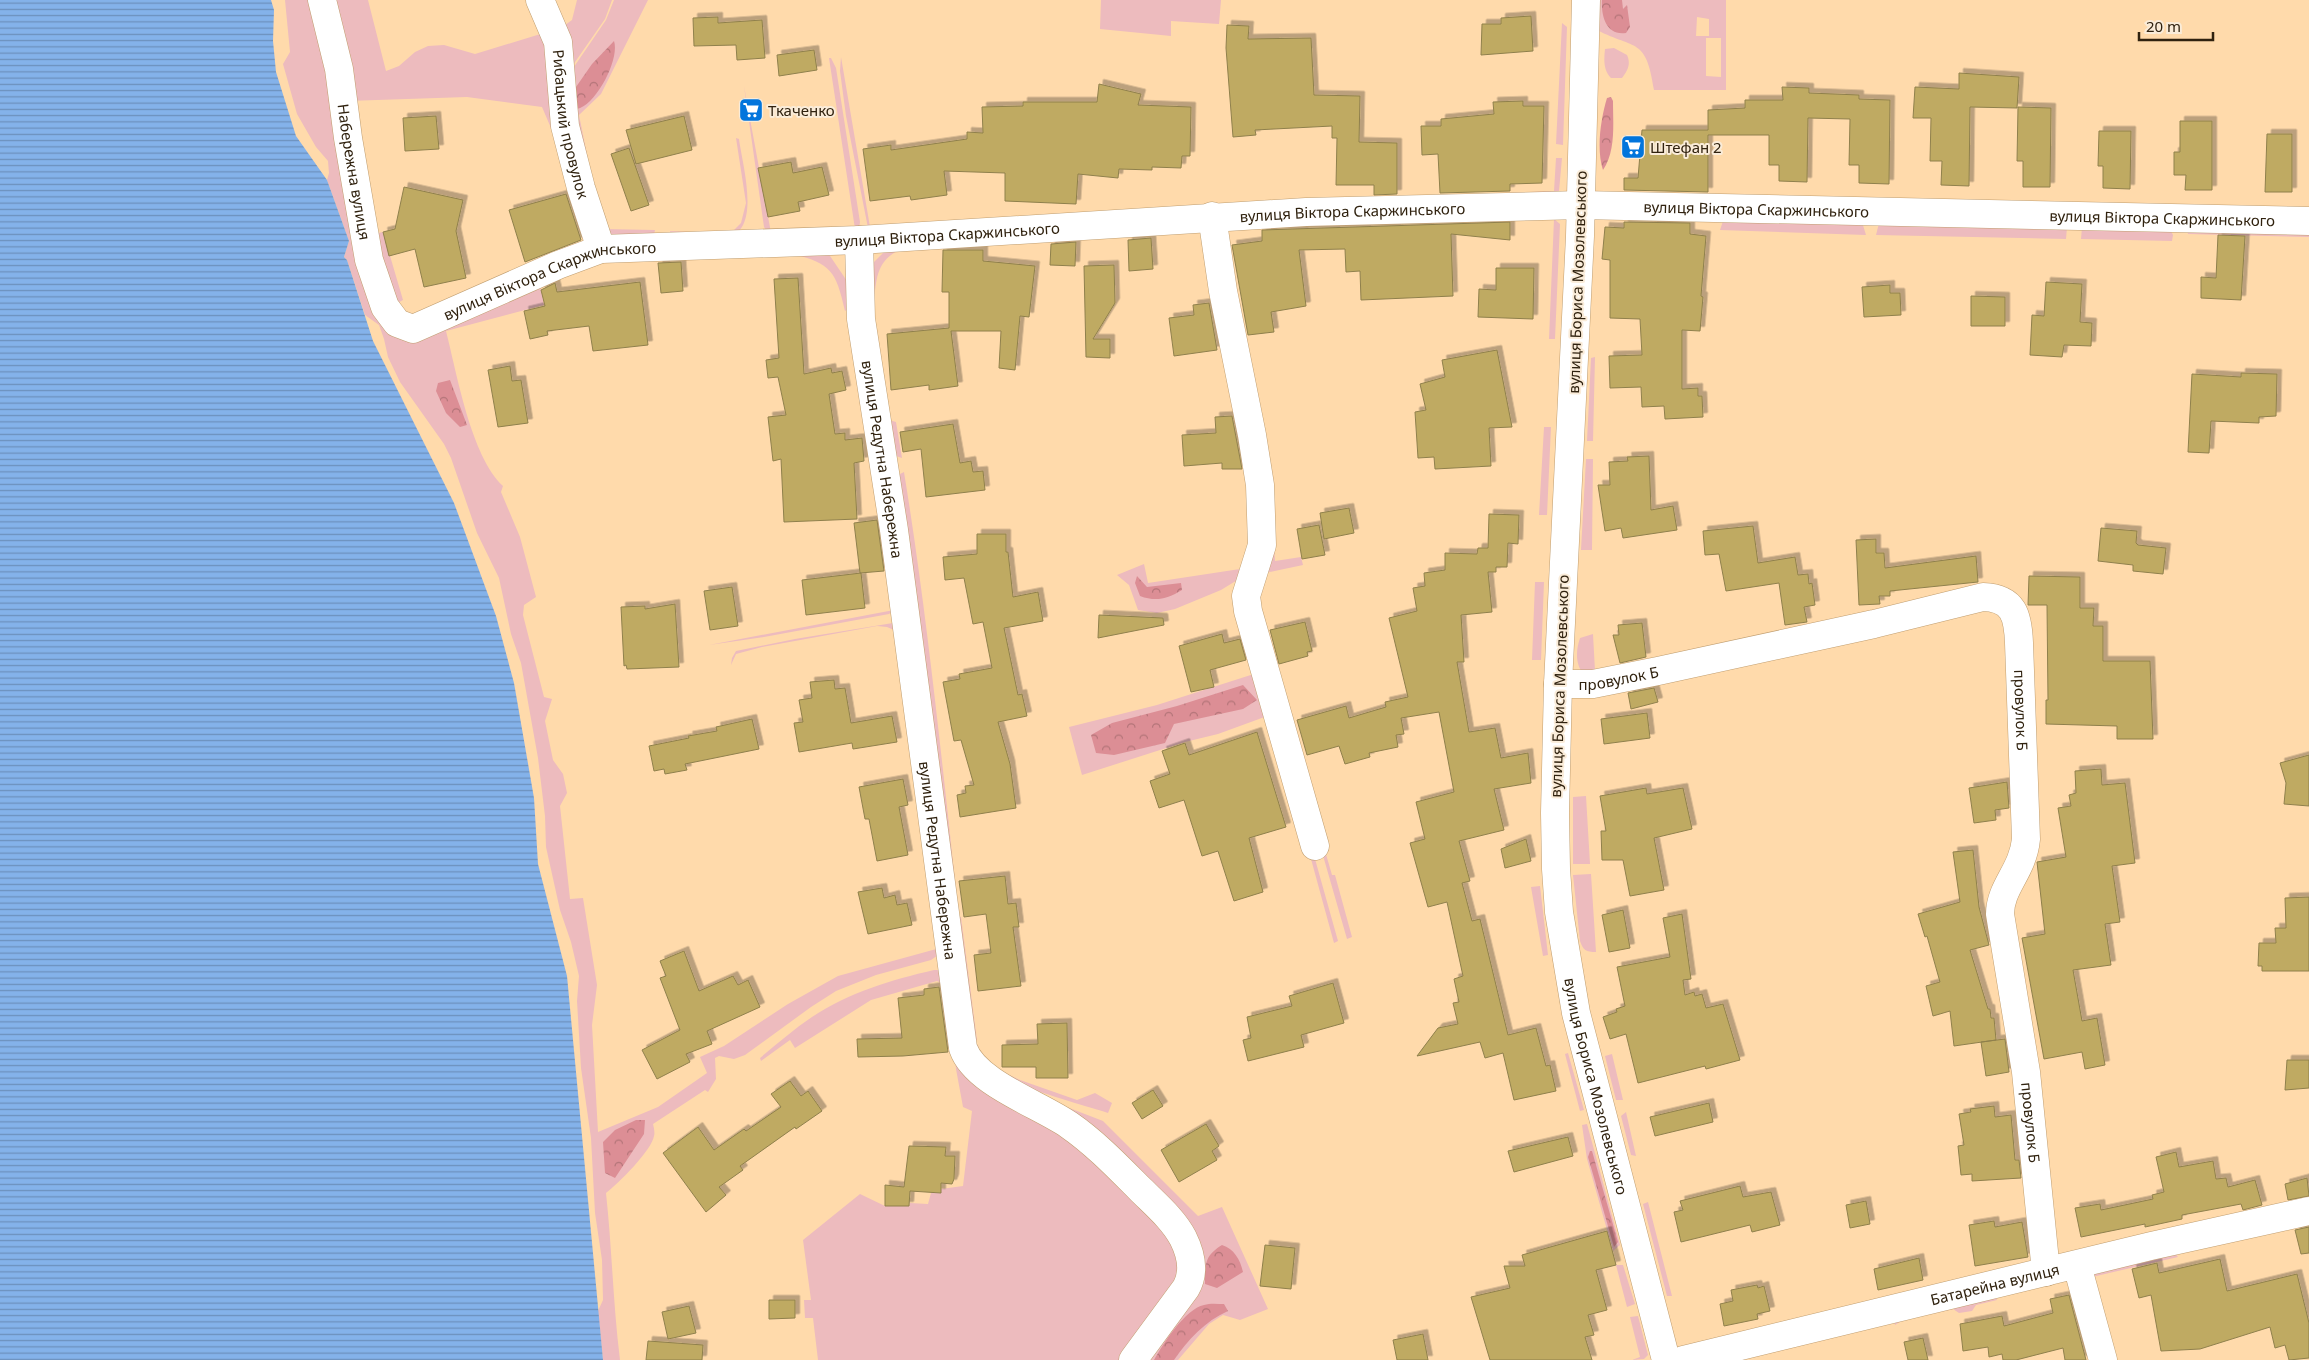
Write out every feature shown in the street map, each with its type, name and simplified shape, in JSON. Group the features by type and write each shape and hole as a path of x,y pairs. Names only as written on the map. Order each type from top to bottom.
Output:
{"street":[{"name":"Набережна вулиця","path":"322,0 339,69 348,138 369,260 385,306 397,323 413,329"},
{"name":"Рибацький провулок","path":"540,0 558,42 565,126 581,188 602,249"},
{"name":"вулиця Бориса Мозолевського","path":"1586,0 1581,205 1558,684 1555,844 1559,912 1567,963 1587,1055 1666,1360"},
{"name":"вулиця Віктора Скаржинського","path":"413,329 558,264 602,249 859,240 1212,216 1581,205 2309,222"},
{"path":"1212,216 1223,291 1252,435 1260,485 1262,546 1246,596 1248,611 1315,846"},
{"name":"вулиця Редутна Набережна","path":"859,240 861,319 894,530 963,1048 974,1067 1070,1125 1102,1151 1169,1218 1183,1238 1191,1262 1192,1277 1133,1360"},
{"name":"провулок Б","path":"1558,684 1593,684 1658,671 1874,624 1983,597 1997,597 2013,610 2019,634 2026,840 2021,864 2001,901 2000,914 2026,1072 2046,1272"},
{"name":"Батарейна вулиця","path":"1683,1360 2151,1246 2309,1211"},
{"path":"2077,1265 2103,1360"}],"shaded area":[{"path":"285,0 313,0 396,329 540,286 544,305 446,331 460,391 474,435 482,455 503,486 501,492 520,537 536,597 524,605 523,615 544,697 552,699 545,721 553,760 563,774 567,793 560,806 570,899 583,898 597,985 592,1025 598,1132 658,1107 707,1073 700,1057 724,1046 788,1004 838,976 940,948 944,951 931,960 876,975 836,991 745,1055 734,1059 719,1056 715,1058 716,1079 708,1092 705,1090 653,1124 654,1135 647,1150 626,1175 606,1193 620,1360 603,1360 598,1311 603,1300 602,1260 595,1213 591,1138 581,1068 577,1001 579,976 571,942 560,910 546,847 545,816 538,758 521,663 511,634 499,578 477,533 451,458 444,444 400,382 388,357 379,325 365,315 347,260 344,257 349,241 327,180 329,173 328,161 316,147 297,114 283,64 290,52"},
{"path":"328,0 368,0 386,71 399,66 415,52 428,46 444,45 475,54 547,32 531,0 534,0 552,37 557,61 559,110 575,181 594,244 559,259 558,256 591,243 566,163 542,107 467,97 347,101 344,68"},
{"path":"577,0 612,0 605,19 566,75 561,28 572,20"},
{"path":"614,0 648,0 601,94 579,115 602,229 655,230 653,239 609,242 600,236 579,166 568,117 565,80 606,20"},
{"path":"1101,0 1221,0 1219,24 1171,21 1171,36 1100,29"},
{"path":"1598,0 1726,0 1726,90 1654,90 1651,73 1643,53 1630,44 1597,30","holes":["1697,17 1709,19 1709,36 1696,36","1706,38 1721,38 1721,77 1706,76"]},
{"path":"1562,23 1567,27 1563,145 1556,144"},
{"path":"1614,48 1627,55 1629,61 1622,78 1611,78 1605,68 1605,49"},
{"path":"841,57 870,227 869,233 846,116 840,71"},
{"path":"829,58 831,58 836,68 860,222 858,234 770,236 764,227 744,86 771,233 855,229"},
{"path":"736,138 739,139 747,193 745,220 739,230 730,236 724,237 672,238 670,231 730,234 741,223 746,203"},
{"path":"1556,158 1562,158 1559,191 1553,196 1438,196 1554,191"},
{"path":"1724,218 1862,222 1866,235 1720,230"},
{"path":"1554,219 1560,224 1555,339 1549,339"},
{"path":"1879,223 2067,227 2066,239 1876,235"},
{"path":"2082,227 2170,229 2173,235 2172,241 2081,239"},
{"path":"1224,230 1272,514 1275,561 1301,557 1303,565 1260,574"},
{"path":"2187,230 2309,233 2309,237 2188,234"},
{"path":"383,232 403,300 394,305 385,289 378,233"},
{"path":"891,245 897,251 880,268 873,306 870,307 874,262"},
{"path":"826,250 847,281 848,309 845,311 838,285 828,269 813,260 787,252"},
{"path":"1595,357 1593,441 1587,441 1591,358"},
{"path":"889,420 896,422 902,458 896,456"},
{"path":"1544,427 1551,427 1547,515 1539,515"},
{"path":"1586,459 1593,459 1592,550 1581,550"},
{"path":"904,472 928,639 959,917 961,917 977,1040 973,1040 898,475"},
{"path":"1258,539 1239,579 1221,590 1175,609 1157,613 1138,610 1129,585 1117,575 1144,564 1148,583 1240,569 1249,557"},
{"path":"1535,582 1544,582 1541,660 1532,660"},
{"path":"894,610 889,614 709,645"},
{"path":"893,623 894,630 877,626 762,647 736,654 731,665 736,651"},
{"path":"1593,634 1595,671 1583,674 1577,661 1580,638"},
{"path":"1257,673 1270,715 1218,734 1185,742 1082,775 1069,727 1157,705"},
{"path":"1305,793 1317,823 1332,875 1335,875 1352,937 1347,939"},
{"path":"1586,796 1590,864 1573,864 1573,797"},
{"path":"1311,859 1315,859 1338,941 1334,943"},
{"path":"1591,874 1596,952 1585,950 1580,941 1573,875"},
{"path":"1540,886 1548,955 1543,956 1531,887"},
{"path":"934,970 941,970 947,986 937,981 871,1000 795,1048 790,1040 761,1061 760,1058 805,1022 826,1008 871,988"},
{"path":"952,1028 956,1040 1053,1120 1173,1232 1184,1269 1126,1360 818,1360 813,1318 805,1318 804,1300 811,1300 803,1240 860,1194 885,1206 909,1206 910,1203 928,1204 931,1193 941,1193 941,1189 963,1186 972,1111 963,1107 956,1069"},
{"path":"974,1045 978,1045 981,1062 975,1055"},
{"path":"1568,1053 1584,1110 1580,1111 1565,1054"},
{"path":"1612,1054 1623,1100 1616,1100 1605,1056"},
{"path":"981,1062 1020,1080 1077,1100 1095,1093 1112,1103 1108,1113 1057,1098 1015,1083 997,1074"},
{"path":"1059,1104 1103,1121 1198,1216 1222,1207 1268,1309 1240,1320 1223,1315 1209,1324 1178,1360 1140,1360 1199,1273"},
{"path":"1626,1112 1636,1156 1631,1155 1621,1116"},
{"path":"1587,1124 1620,1245 1613,1251 1587,1159 1582,1125"},
{"path":"1648,1202 1672,1296 1667,1296 1643,1204"},
{"path":"2172,1249 2178,1257 2092,1277 2087,1274"},
{"path":"1616,1265 1623,1265 1635,1304 1627,1307"},
{"path":"1994,1293 1997,1300 1976,1305 1972,1311 1959,1313 1953,1309 1903,1320 1895,1325 1893,1316"},
{"path":"1638,1316 1648,1355 1644,1359 1632,1360 1640,1357 1630,1317"}],"green space":[{"path":"1602,0 1622,0 1623,9 1627,5 1630,27 1626,33 1614,31 1606,24"},
{"path":"614,41 613,59 605,80 592,99 577,109 576,87 592,64"},
{"path":"1611,97 1613,101 1613,137 1610,154 1603,170 1600,153 1600,134 1607,98"},
{"path":"450,380 467,425 460,427 446,413 436,391 438,383"},
{"path":"1137,576 1147,587 1181,583 1182,590 1161,599 1146,598 1140,596 1135,583"},
{"path":"1243,685 1257,700 1243,709 1174,724 1165,743 1114,755 1096,753 1091,735 1112,723 1177,706"},
{"path":"636,1120 645,1120 644,1134 615,1178 605,1173 603,1142 615,1130"},
{"path":"1590,1151 1592,1151 1618,1242 1614,1247 1588,1157"},
{"path":"1222,1245 1236,1255 1243,1272 1217,1288 1205,1284 1206,1266 1212,1253"},
{"path":"1206,1304 1224,1304 1228,1311 1212,1320 1198,1332 1174,1360 1154,1360 1175,1328 1189,1313"}],"water":[{"path":"0,0 271,0 274,10 273,41 276,72 296,136 327,180 349,241 344,257 347,260 373,341 454,503 496,616 514,683 534,798 538,864 567,976 603,1360 0,1360"}],"building":[{"path":"1531,16 1533,51 1481,55 1482,24 1501,24 1501,18"},
{"path":"718,17 718,23 762,20 765,58 737,60 736,45 694,46 693,18"},
{"path":"1227,25 1249,26 1248,39 1311,38 1314,95 1360,96 1359,142 1397,143 1397,194 1374,195 1374,185 1336,185 1337,138 1332,138 1332,126 1255,130 1256,135 1233,137 1226,48"},
{"path":"814,50 817,70 779,76 777,55"},
{"path":"1959,73 2019,77 2017,108 1970,107 1969,186 1941,185 1942,161 1930,161 1931,118 1913,118 1915,87 1959,89"},
{"path":"1099,84 1141,94 1138,105 1191,107 1190,156 1182,156 1181,168 1152,167 1152,170 1119,169 1118,178 1078,174 1076,204 1005,201 1005,173 944,171 947,195 911,200 910,196 870,201 863,149 891,145 891,150 967,139 967,132 983,133 982,107 1023,106 1023,102 1097,102"},
{"path":"1782,87 1809,88 1809,93 1859,95 1859,99 1890,100 1889,184 1859,183 1859,165 1849,165 1850,119 1808,118 1807,182 1779,181 1779,165 1769,165 1769,135 1708,135 1708,192 1624,190 1624,178 1638,178 1642,130 1708,130 1708,110 1745,108 1745,100 1783,100"},
{"path":"1523,101 1523,106 1544,106 1542,183 1510,184 1510,191 1440,193 1438,154 1422,155 1421,126 1441,126 1441,119 1494,114 1493,102"},
{"path":"2018,107 2051,108 2050,187 2023,187 2023,161 2017,161"},
{"path":"436,116 439,149 405,151 403,118"},
{"path":"684,116 692,150 636,164 626,130"},
{"path":"2180,121 2212,121 2212,190 2185,190 2186,175 2174,175 2174,152 2180,152"},
{"path":"2099,131 2131,131 2130,189 2103,188 2103,166 2098,166"},
{"path":"2267,134 2292,134 2292,192 2265,192"},
{"path":"629,148 649,205 631,211 611,154"},
{"path":"791,162 793,173 822,167 829,195 798,202 800,211 768,217 758,168"},
{"path":"404,187 463,200 456,231 466,278 424,287 415,249 389,256 383,232 395,229"},
{"path":"566,194 581,240 525,262 509,210"},
{"path":"1510,222 1510,240 1451,234 1453,296 1361,300 1360,271 1346,272 1345,249 1299,250 1306,306 1271,312 1274,332 1248,335 1232,245 1262,241 1262,230"},
{"path":"1624,222 1690,223 1690,234 1706,236 1700,331 1682,330 1682,389 1698,388 1698,396 1702,396 1703,417 1665,419 1664,406 1642,407 1641,387 1610,388 1609,356 1642,355 1640,319 1610,318 1610,260 1602,259 1605,227 1624,228"},
{"path":"2218,235 2245,236 2241,300 2201,298 2201,277 2216,278"},
{"path":"1151,238 1153,269 1129,271 1128,240"},
{"path":"1076,242 1075,266 1050,265 1051,244"},
{"path":"943,250 983,250 983,261 1035,266 1029,317 1020,316 1015,370 999,368 1001,331 951,331 958,386 929,390 929,385 891,390 887,334 949,328 949,292 942,292"},
{"path":"681,262 683,291 661,293 658,263"},
{"path":"1114,265 1115,303 1093,339 1110,339 1110,358 1086,357 1084,266"},
{"path":"1496,268 1534,268 1533,319 1478,317 1479,289 1496,290"},
{"path":"798,278 804,374 831,368 832,373 842,371 846,390 829,394 835,434 845,433 845,440 862,438 864,461 854,463 857,519 784,522 781,459 773,461 768,417 786,415 778,377 768,378 766,360 779,358 774,279"},
{"path":"640,282 648,345 593,351 589,326 547,331 548,335 530,339 524,311 545,306 541,290 555,283 557,292"},
{"path":"2046,282 2082,284 2080,322 2092,323 2091,346 2064,345 2062,357 2030,355 2032,315 2044,316"},
{"path":"1890,285 1890,293 1900,293 1901,315 1864,317 1862,287"},
{"path":"1971,296 2005,297 2005,326 1971,326"},
{"path":"1209,303 1217,350 1174,356 1169,318 1194,315 1193,305"},
{"path":"1497,350 1512,427 1489,428 1491,466 1435,469 1434,457 1418,458 1415,412 1426,410 1420,384 1445,377 1442,360"},
{"path":"510,366 512,381 521,380 528,423 498,427 488,370"},
{"path":"2241,373 2277,374 2276,416 2259,417 2259,423 2211,421 2209,453 2188,452 2192,374 2241,377"},
{"path":"1232,416 1242,469 1222,469 1222,463 1184,466 1182,435 1216,433 1215,417"},
{"path":"953,424 960,463 971,461 973,472 983,471 985,490 926,497 921,449 903,452 900,432"},
{"path":"1649,456 1651,510 1673,506 1677,530 1623,538 1621,528 1605,531 1598,485 1610,485 1609,462 1628,461 1627,457"},
{"path":"1349,508 1354,533 1324,539 1320,513"},
{"path":"1489,514 1519,515 1518,544 1508,543 1507,567 1496,567 1496,572 1488,572 1492,612 1461,615 1464,662 1457,662 1469,732 1495,728 1501,758 1528,753 1531,783 1494,789 1504,830 1459,841 1470,881 1462,883 1472,921 1480,919 1508,1035 1536,1028 1546,1066 1550,1065 1556,1091 1514,1100 1503,1053 1485,1058 1480,1042 1417,1056 1438,1028 1458,1024 1453,1003 1459,1002 1454,979 1463,976 1447,902 1428,907 1410,843 1425,839 1416,802 1454,792 1439,712 1401,718 1404,734 1396,735 1398,747 1369,753 1370,757 1345,764 1339,746 1307,755 1297,720 1346,706 1349,718 1386,707 1385,702 1408,697 1389,618 1417,611 1413,588 1425,586 1424,573 1445,570 1445,553 1477,554 1478,548 1488,548"},
{"path":"877,520 884,571 860,573 854,523"},
{"path":"1319,525 1325,555 1302,559 1297,529"},
{"path":"1753,526 1758,563 1795,557 1798,575 1808,574 1809,584 1812,583 1815,605 1804,607 1807,622 1785,625 1779,583 1726,591 1719,554 1705,555 1703,531"},
{"path":"2101,528 2137,531 2136,543 2138,545 2166,548 2163,574 2133,571 2133,565 2098,561"},
{"path":"977,534 1006,534 1006,552 1008,552 1013,597 1038,592 1043,621 1004,628 1018,695 1022,694 1027,716 998,722 1010,764 1016,808 960,817 957,795 966,793 965,786 974,785 961,740 954,741 943,682 960,679 959,674 992,668 983,622 973,624 964,578 945,580 943,557 977,554"},
{"path":"1876,539 1876,553 1884,553 1885,568 1976,556 1978,582 1890,591 1890,596 1879,596 1880,604 1859,605 1856,540"},
{"path":"861,573 865,608 806,615 802,580"},
{"path":"2029,576 2080,577 2080,608 2094,608 2093,626 2103,626 2103,661 2150,661 2153,739 2117,739 2117,726 2046,724 2046,700 2048,700 2047,605 2028,605"},
{"path":"732,587 738,626 710,630 704,591"},
{"path":"675,604 679,667 627,669 626,665 624,666 621,607 645,606 645,609"},
{"path":"1099,615 1163,618 1164,625 1098,638"},
{"path":"1305,622 1312,651 1307,652 1308,656 1279,664 1270,630"},
{"path":"1642,623 1646,657 1620,663 1613,635 1619,635 1618,625"},
{"path":"1222,634 1224,643 1240,639 1246,660 1210,670 1214,687 1191,692 1179,646"},
{"path":"834,680 835,689 845,688 851,723 892,716 897,742 853,749 852,743 799,752 794,723 803,722 799,700 812,698 810,682"},
{"path":"1654,688 1658,702 1631,709 1628,693"},
{"path":"1647,713 1650,738 1604,744 1601,719"},
{"path":"752,719 759,749 685,764 687,770 665,774 664,769 654,771 649,746 717,731 716,727"},
{"path":"1257,732 1286,827 1249,838 1263,892 1234,901 1218,851 1202,856 1184,800 1159,808 1150,781 1170,774 1162,751 1185,743 1189,755"},
{"path":"2309,755 2309,806 2284,804 2286,783 2280,763"},
{"path":"2101,769 2102,785 2125,783 2135,863 2112,866 2120,922 2105,924 2111,965 2073,970 2082,1021 2097,1018 2105,1065 2085,1069 2082,1052 2044,1059 2022,938 2045,934 2037,862 2066,857 2058,808 2071,806 2069,795 2076,793 2075,771"},
{"path":"903,779 908,805 899,807 908,855 877,861 869,819 865,819 859,787"},
{"path":"2007,782 2009,808 1995,810 1996,820 1974,823 1969,788"},
{"path":"1646,788 1647,794 1683,788 1692,829 1654,838 1664,890 1630,896 1623,860 1602,860 1601,831 1606,831 1600,796"},
{"path":"1526,839 1531,861 1505,868 1501,849"},
{"path":"1973,850 1979,907 1989,945 1970,950 1988,1009 1990,1009 1991,1018 1994,1018 1996,1040 1954,1046 1950,1011 1933,1016 1926,986 1940,982 1927,936 1925,937 1918,914 1960,902 1953,852"},
{"path":"1005,876 1008,904 1016,903 1019,927 1013,927 1021,986 978,991 974,955 991,953 986,914 964,917 959,881"},
{"path":"882,888 884,898 895,895 897,905 907,903 912,925 868,934 858,892"},
{"path":"2309,897 2309,971 2262,971 2262,966 2258,966 2259,943 2276,943 2275,928 2286,928 2285,898"},
{"path":"1623,910 1630,948 1609,952 1602,915"},
{"path":"1682,914 1691,979 1683,980 1685,995 1694,992 1695,996 1702,994 1706,1008 1723,1004 1740,1060 1706,1069 1705,1066 1638,1083 1626,1034 1610,1039 1603,1017 1617,1012 1616,1009 1625,1006 1617,967 1670,957 1663,918"},
{"path":"684,951 699,991 733,976 738,985 748,980 760,1007 707,1031 712,1044 686,1054 690,1062 657,1079 642,1050 680,1030 660,978 666,976 660,961"},
{"path":"1333,983 1344,1023 1301,1035 1304,1047 1248,1061 1243,1040 1251,1038 1247,1017 1292,1006 1289,996"},
{"path":"939,987 948,1052 858,1057 857,1039 902,1038 898,998 924,995 924,989"},
{"path":"1067,1023 1068,1078 1036,1078 1036,1067 1002,1067 1002,1045 1038,1044 1037,1024"},
{"path":"2005,1039 2009,1072 1986,1076 1981,1042"},
{"path":"2287,1060 2309,1060 2309,1088 2285,1090"},
{"path":"790,1081 801,1096 808,1091 822,1111 796,1129 795,1127 740,1166 743,1170 719,1187 726,1195 706,1212 663,1153 698,1127 714,1150 781,1107 771,1094"},
{"path":"1153,1090 1163,1106 1142,1119 1132,1103"},
{"path":"1709,1103 1713,1122 1655,1136 1650,1117"},
{"path":"1994,1106 1995,1117 2011,1115 2015,1160 2019,1160 2021,1178 1972,1181 1972,1174 1961,1175 1958,1146 1964,1145 1959,1114 1971,1112 1970,1109"},
{"path":"1206,1124 1219,1146 1212,1151 1217,1160 1179,1182 1161,1150"},
{"path":"1568,1137 1573,1156 1514,1172 1508,1151"},
{"path":"909,1146 946,1147 945,1156 955,1156 952,1184 941,1183 941,1193 910,1191 909,1206 885,1206 885,1185 904,1187"},
{"path":"2176,1152 2179,1167 2213,1161 2216,1179 2226,1178 2228,1187 2255,1180 2262,1205 2243,1210 2241,1204 2182,1215 2182,1219 2145,1227 2145,1224 2081,1237 2075,1208 2100,1204 2101,1210 2153,1199 2152,1195 2164,1192 2156,1157"},
{"path":"2307,1178 2309,1196 2288,1200 2285,1184"},
{"path":"1740,1186 1743,1197 1771,1192 1780,1225 1752,1232 1750,1225 1681,1242 1674,1212 1683,1210 1680,1201"},
{"path":"1866,1201 1870,1224 1850,1228 1846,1205"},
{"path":"1994,1221 1995,1227 2022,1222 2028,1257 1975,1266 1969,1225"},
{"path":"2309,1227 2309,1253 2301,1254 2295,1230"},
{"path":"1607,1231 1616,1265 1596,1270 1607,1310 1588,1315 1594,1335 1585,1337 1592,1360 1490,1360 1471,1297 1510,1288 1504,1266 1525,1266 1522,1255"},
{"path":"1265,1245 1295,1248 1291,1289 1260,1286"},
{"path":"1919,1258 1923,1280 1878,1290 1874,1269"},
{"path":"2220,1259 2227,1291 2297,1274 2309,1323 2309,1358 2289,1360 2285,1345 2275,1348 2270,1327 2200,1349 2161,1351 2151,1295 2139,1298 2132,1269 2157,1263 2159,1273"},
{"path":"1757,1285 1758,1288 1764,1286 1770,1311 1757,1314 1758,1319 1724,1326 1720,1304 1733,1301 1731,1290"},
{"path":"2069,1295 2086,1360 2065,1360 2063,1348 2016,1360 2003,1360 2002,1354 1989,1357 1988,1347 1963,1351 1960,1324 2002,1316 2004,1326 2053,1313 2050,1299"},
{"path":"769,1300 795,1300 795,1318 769,1319"},
{"path":"689,1306 696,1333 668,1339 662,1312"},
{"path":"1423,1334 1428,1360 1397,1360 1393,1340"},
{"path":"1923,1338 1928,1360 1908,1360 1904,1342"},
{"path":"648,1341 703,1345 702,1360 646,1360"}],"place":[{"name":"Ткаченко","path":"751,110"},
{"name":"Штефан 2","path":"1633,147"}]}
